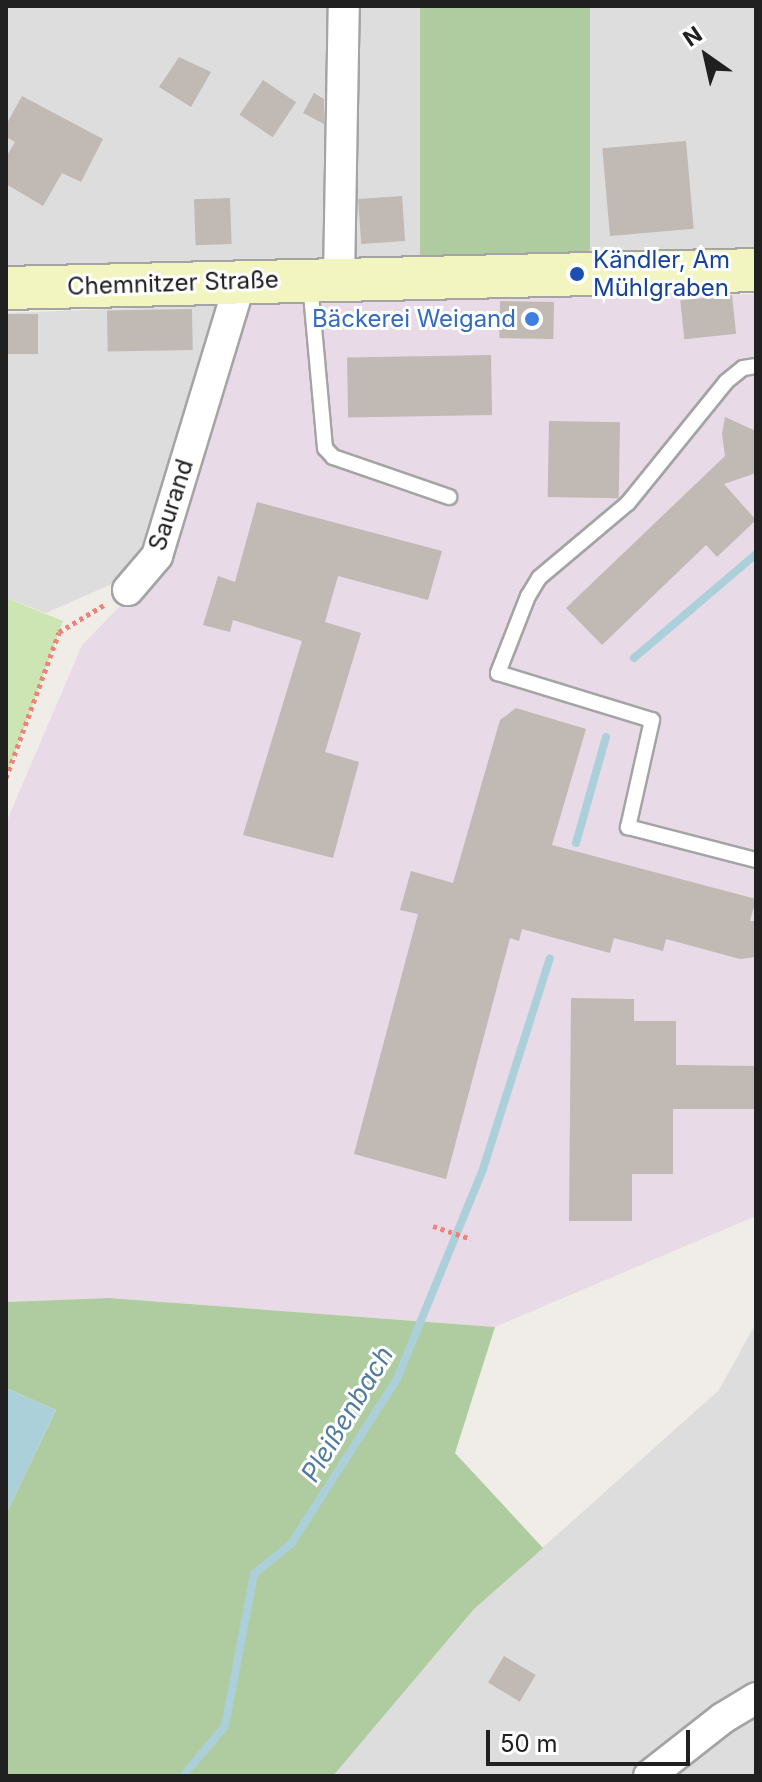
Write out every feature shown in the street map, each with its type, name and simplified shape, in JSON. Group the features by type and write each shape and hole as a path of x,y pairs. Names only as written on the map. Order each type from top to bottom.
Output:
{"main road":[{"name":"Chemnitzer Straße","path":"6,288 756,270"}],"street":[{"path":"324,279 344,6"},
{"name":"Saurand","path":"128,590 157,556 241,280"},
{"path":"649,1776 723,1718 756,1698"}],"lane":[{"path":"324,279 325,448 333,457 449,497"},
{"path":"756,366 743,368 726,382 628,503 539,578 528,596 498,673 652,720 628,827 756,860"}],"path":[{"path":"6,778 59,632 128,590"},
{"path":"433,1226 471,1239"}],"shaded area":[{"path":"6,6 756,6 756,272 6,272"},
{"path":"756,294 756,1216 495,1327 109,1298 6,1302 6,823 82,645 164,561 241,304"},
{"path":"241,304 164,561 46,613 6,598 6,313"},
{"path":"756,1323 756,1776 333,1776 474,1609 719,1390"}],"green space":[{"path":"420,6 590,6 590,277 420,277"},
{"path":"6,598 63,621 6,778"},
{"path":"109,1298 495,1327 455,1453 543,1548 474,1609 333,1776 6,1776 6,1514 56,1410 6,1388 6,1302"}],"water":[{"path":"6,1388 56,1410 6,1514"}],"building":[{"path":"179,57 211,72 191,107 159,87"},
{"path":"263,80 296,102 273,137 240,115"},
{"path":"314,93 324,99 324,124 303,113"},
{"path":"22,96 103,139 81,182 62,173 43,206 6,184 6,157 15,142 6,137 6,125"},
{"path":"686,141 694,229 610,236 602,148"},
{"path":"402,196 405,241 361,244 358,199"},
{"path":"230,198 232,244 196,245 194,199"},
{"path":"732,295 736,334 684,339 680,300"},
{"path":"500,301 554,302 553,339 499,338"},
{"path":"192,309 193,350 108,351 107,310"},
{"path":"6,314 38,314 38,354 6,354"},
{"path":"491,355 492,415 348,418 347,358"},
{"path":"725,417 756,431 756,473 724,484 756,520 717,557 706,545 602,645 566,608 725,456 722,434"},
{"path":"549,421 620,422 619,498 548,497"},
{"path":"257,502 442,551 428,600 338,576 325,622 361,633 325,752 359,762 333,858 243,835 302,641 233,620 230,632 203,625 218,576 235,582"},
{"path":"516,708 586,729 552,845 756,899 750,921 756,921 756,957 740,959 666,939 663,951 614,938 610,953 522,929 519,941 510,938 446,1179 354,1154 418,914 400,910 411,871 453,883 500,720"},
{"path":"571,998 634,999 634,1021 676,1021 676,1065 756,1066 756,1109 673,1109 673,1174 632,1174 632,1221 569,1221"},
{"path":"504,1656 536,1675 520,1702 488,1683"}],"waterway":[{"name":"Pleißenbach","path":"634,658 756,554"},
{"name":"Pleißenbach","path":"576,843 606,737"},
{"name":"Pleißenbach","path":"183,1776 225,1726 254,1574 291,1544 397,1379 483,1169 550,958"}],"place":[{"name":"Kändler, Am Mühlgraben","path":"577,274"},
{"name":"Bäckerei Weigand","path":"532,319"}]}
